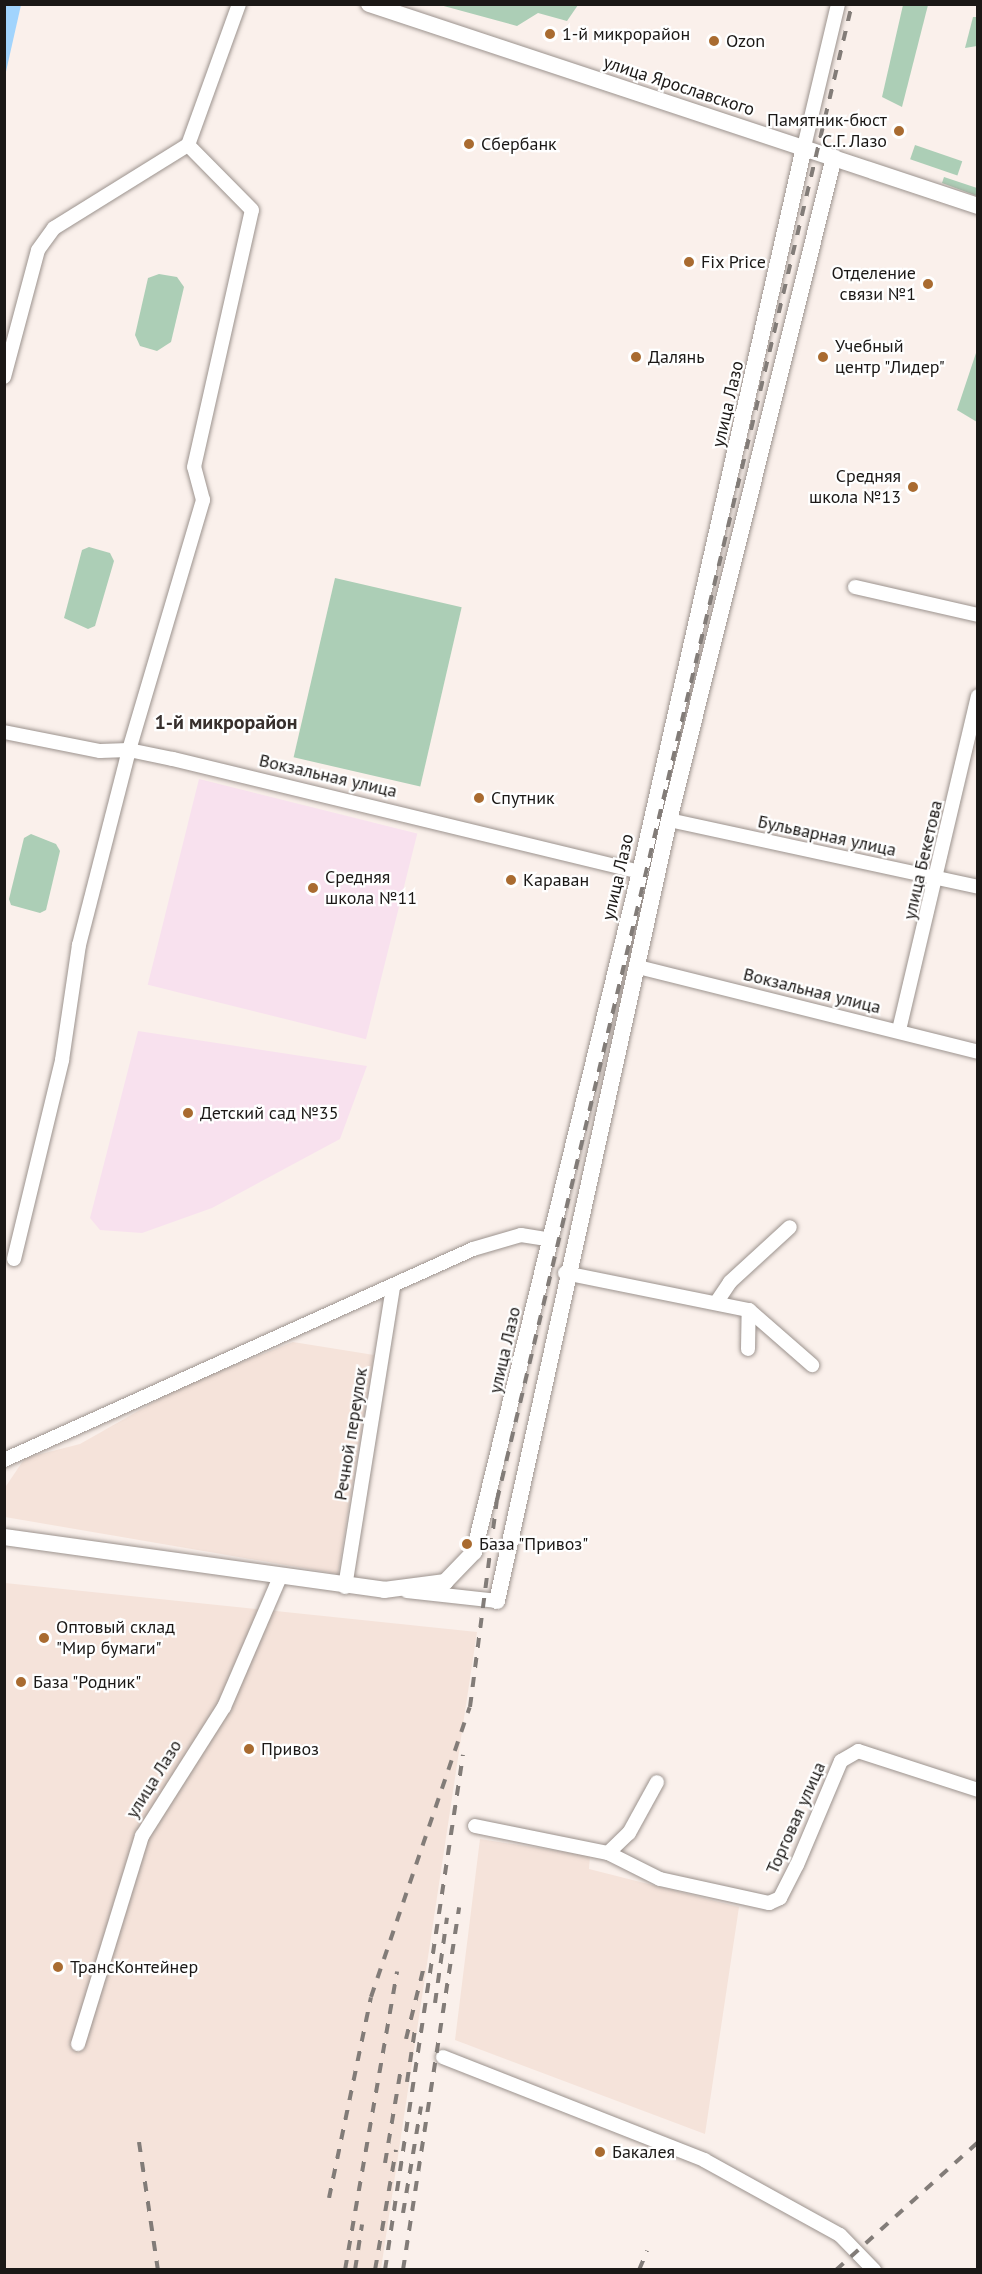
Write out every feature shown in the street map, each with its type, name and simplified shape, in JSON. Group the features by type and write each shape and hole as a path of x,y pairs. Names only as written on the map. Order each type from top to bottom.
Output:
{"main road":[{"name":"улица Ярославского","path":"369,4 978,206"},
{"name":"улица Лазо","path":"4,1537 279,1579 345,1587 407,1591 445,1582 474,1552 640,872 804,147"},
{"name":"улица Лазо","path":"497,1601 565,1273 638,967 669,820 834,157"}],"street":[{"path":"4,377 38,250 54,228 189,145 239,4"},
{"name":"улица Лазо","path":"804,147 838,4"},
{"path":"14,1259 62,1060 79,945 129,750 203,500 195,467 252,210 189,145"},
{"path":"855,586 978,615"},
{"name":"улица Бекетова","path":"899,1030 939,878 978,696"},
{"name":"Вокзальная улица","path":"4,732 100,751 129,750 640,872"},
{"name":"Бульварная улица","path":"669,820 978,887"},
{"name":"Вокзальная улица","path":"638,967 899,1030 978,1052"},
{"path":"718,1300 790,1227"},
{"path":"4,1460 483,1246 521,1235 552,1240"},
{"path":"565,1273 718,1300 749,1310 812,1365"},
{"name":"Речной переулок","path":"345,1587 393,1287"},
{"path":"748,1349 749,1310"},
{"name":"улица Лазо","path":"78,2044 142,1836 224,1707 279,1579"},
{"path":"407,1591 497,1601"},
{"name":"Торговая улица","path":"475,1826 608,1853 660,1879 769,1903 780,1898 797,1865 841,1761 858,1751 978,1790"},
{"path":"608,1853 629,1833 657,1782"},
{"path":"443,2057 704,2160 840,2235 874,2270"}],"shaded area":[{"path":"199,779 417,833 366,1039 148,985"},
{"path":"138,1031 367,1066 340,1139 212,1208 142,1233 100,1230 90,1218"},
{"path":"293,1342 374,1355 338,1574 5,1517 4,1489 25,1458 80,1444 184,1385"},
{"path":"5,1583 477,1632 381,2269 5,2270"},
{"path":"480,1839 590,1856 589,1869 739,1907 705,2134 455,2040"}],"green space":[{"path":"440,5 578,5 567,21 538,13 517,26"},
{"path":"903,5 928,5 902,107 882,97"},
{"path":"973,17 977,17 977,46 965,48"},
{"path":"915,145 962,161 957,175 910,159"},
{"path":"944,177 977,188 977,196 942,183"},
{"path":"159,274 177,277 184,287 171,342 157,351 140,346 135,335 148,278"},
{"path":"977,350 977,422 957,410"},
{"path":"89,547 110,553 114,561 95,626 88,629 64,618 82,550"},
{"path":"335,578 462,607 420,787 294,757"},
{"path":"31,834 56,844 60,851 46,910 40,913 11,905 9,899 24,838"}],"water":[{"path":"4,5 21,5 5,76"}],"railway":[{"path":"329,2198 371,1997 470,1707 497,1500 852,4"},
{"path":"385,2270 463,1755"},
{"path":"403,2270 459,1907"},
{"path":"435,2003 447,1918"},
{"path":"406,2039 424,1966"},
{"path":"345,2270 397,1972"},
{"path":"407,2082 415,2029"},
{"path":"385,2163 401,2068"},
{"path":"403,2213 421,2107"},
{"path":"139,2142 158,2270"},
{"path":"836,2270 978,2142"},
{"path":"375,2270 396,2150"},
{"path":"355,2270 362,2225"},
{"path":"639,2270 647,2251"}],"place":[{"name":"1-й микрорайон","path":"550,34"},
{"name":"Ozon","path":"714,41"},
{"name":"Памятник-бюст С.Г. Лазо","path":"899,131"},
{"name":"Сбербанк","path":"469,144"},
{"name":"Fix Price","path":"689,262"},
{"name":"Отделение связи №1","path":"928,284"},
{"name":"Далянь","path":"636,357"},
{"name":"Учебный центр \"Лидер\"","path":"823,357"},
{"name":"Средняя школа №13","path":"913,487"},
{"name":"Спутник","path":"479,798"},
{"name":"Караван","path":"511,880"},
{"name":"Средняя школа №11","path":"313,888"},
{"name":"Детский сад №35","path":"188,1113"},
{"name":"База \"Привоз\"","path":"467,1544"},
{"name":"Оптовый склад \"Мир бумаги\"","path":"44,1638"},
{"name":"База \"Родник\"","path":"21,1682"},
{"name":"Привоз","path":"249,1749"},
{"name":"ТрансКонтейнер","path":"58,1967"},
{"name":"Бакалея","path":"600,2152"}],"district":[{"name":"1-й микрорайон","path":"226,722"}]}
